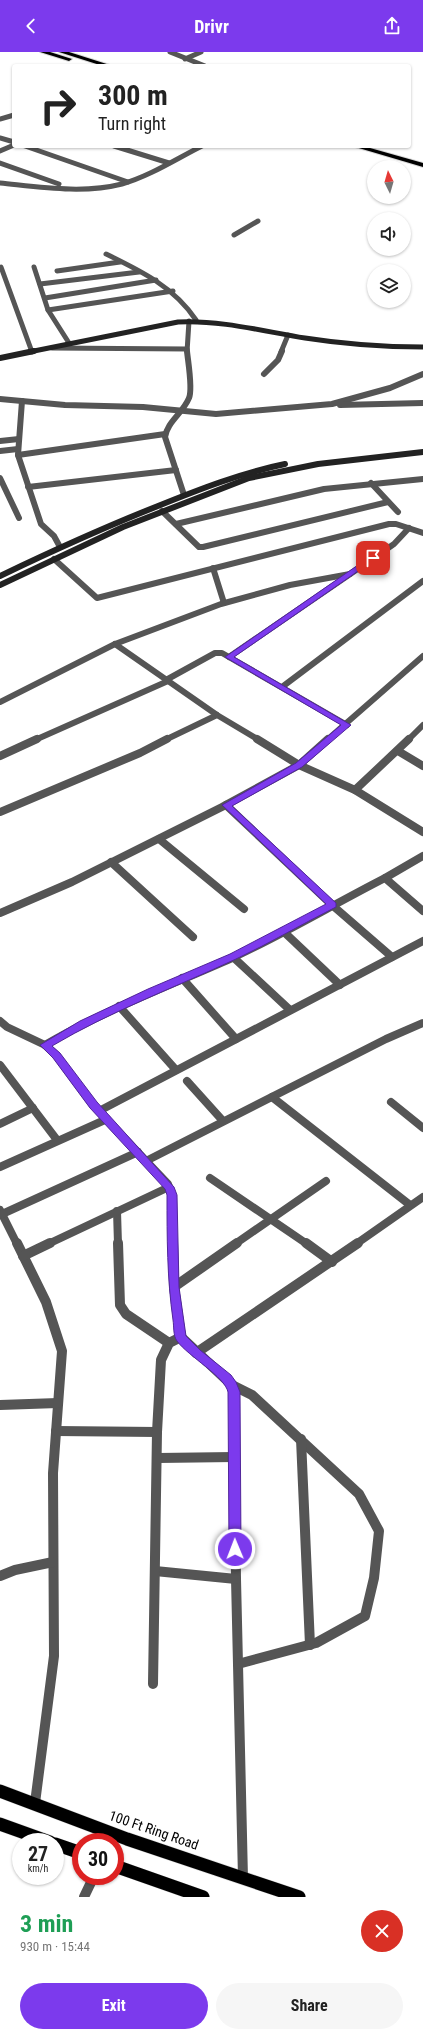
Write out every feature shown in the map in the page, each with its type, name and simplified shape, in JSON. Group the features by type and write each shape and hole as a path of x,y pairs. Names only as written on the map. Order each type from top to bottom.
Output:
{"highway":[{"path":"43,52 84,64"},
{"path":"62,52 103,64"},
{"path":"363,148 423,165"},
{"path":"388,148 423,158"}],"main road":[{"name":"100 Ft Ring Road","path":"0,1792 35,1803 127,1839 299,1897"},
{"path":"0,1824 25,1833"},
{"path":"124,1869 203,1897"}],"street":[{"path":"170,52 199,64"},
{"path":"185,59 201,52"},
{"path":"0,120 12,117"},
{"path":"0,138 12,143"},
{"path":"0,150 12,145"},
{"path":"31,148 128,182"},
{"path":"120,148 169,163"},
{"path":"0,183 69,188 100,187 128,182 198,148"},
{"path":"1,164 69,188"},
{"path":"234,235 258,221"},
{"path":"106,254 156,280 173,291 186,303 196,320"},
{"path":"57,271 120,262"},
{"path":"1,267 32,352"},
{"path":"34,267 48,310 69,343"},
{"path":"40,284 139,272"},
{"path":"45,298 156,280"},
{"path":"48,310 173,291"},
{"path":"0,358 69,343 196,320 288,335 407,348 423,347"},
{"path":"184,495 166,434 166,429 183,410 190,396 187,349 190,321"},
{"path":"264,374 278,360 288,335"},
{"path":"49,348 187,349"},
{"path":"332,404 390,388 423,374"},
{"path":"0,399 65,405 143,407 216,414 332,404 354,405 423,402"},
{"path":"22,401 18,452 41,524 54,536 60,547"},
{"path":"0,451 18,452 166,434"},
{"path":"0,441 19,439"},
{"path":"0,576 3,572 60,547 184,495 240,475 270,467 326,457 423,447"},
{"path":"0,585 54,559 162,511 249,478 267,473 318,464 423,452"},
{"path":"28,487 176,470"},
{"path":"0,478 19,518"},
{"path":"176,524 324,489 423,478"},
{"path":"371,483 398,512"},
{"path":"162,511 199,547 208,547 388,502"},
{"path":"54,559 97,598 389,524 396,524 423,533"},
{"path":"229,657 394,544 409,528"},
{"path":"213,568 224,603"},
{"path":"0,702 115,644 224,603 290,585 350,574"},
{"path":"282,687 423,581"},
{"path":"115,644 217,715 299,765 355,790 423,832"},
{"path":"0,756 167,680 215,654 222,653 347,725"},
{"path":"0,913 50,893 226,805 299,765 347,725 423,656"},
{"path":"0,812 140,753 217,715"},
{"path":"355,790 398,751 423,725"},
{"path":"398,751 423,766"},
{"path":"226,805 332,905 392,958"},
{"path":"159,839 244,909"},
{"path":"45,1045 83,1023 182,978 233,957 283,932 423,856"},
{"path":"111,862 193,937"},
{"path":"384,878 423,911"},
{"path":"283,932 340,985"},
{"path":"98,1110 423,941"},
{"path":"233,957 290,1010"},
{"path":"182,978 236,1039"},
{"path":"119,1006 176,1070"},
{"path":"146,1161 386,1039 423,1023"},
{"path":"2,1026 45,1045 56,1055 98,1110 169,1187 172,1195 174,1287 181,1338 232,1385 252,1395 301,1438 359,1494 379,1531 374,1578 365,1616 310,1645 238,1664"},
{"path":"0,1065 56,1140"},
{"path":"187,1081 223,1121"},
{"path":"196,1353 332,1262 418,1202 272,1096"},
{"path":"391,1102 423,1128"},
{"path":"0,1124 33,1108"},
{"path":"0,1167 56,1140 107,1119"},
{"path":"35,1803 54,1656 53,1473 62,1351 46,1302 1,1213 138,1152"},
{"path":"210,1178 272,1219 332,1262"},
{"path":"174,1287 326,1181"},
{"path":"23,1256 169,1187"},
{"path":"117,1211 120,1305 126,1314 169,1343"},
{"path":"153,1684 158,1458 157,1432 161,1360 169,1343 181,1338"},
{"path":"232,1385 234,1392 236,1579 243,1878"},
{"path":"0,1404 58,1403"},
{"path":"56,1431 157,1432"},
{"path":"301,1438 310,1645"},
{"path":"158,1458 234,1457"},
{"path":"0,1576 14,1570 54,1562"},
{"path":"155,1571 236,1579"},
{"path":"84,1897 90,1885"}],"route":[{"path":"235,1549 234,1392 232,1385 227,1378 196,1353 181,1338 174,1287 172,1195 168,1184 93,1105 56,1055 45,1045 83,1023 152,991 233,957 332,905 226,805 299,765 347,725 229,657 373,558"}]}
